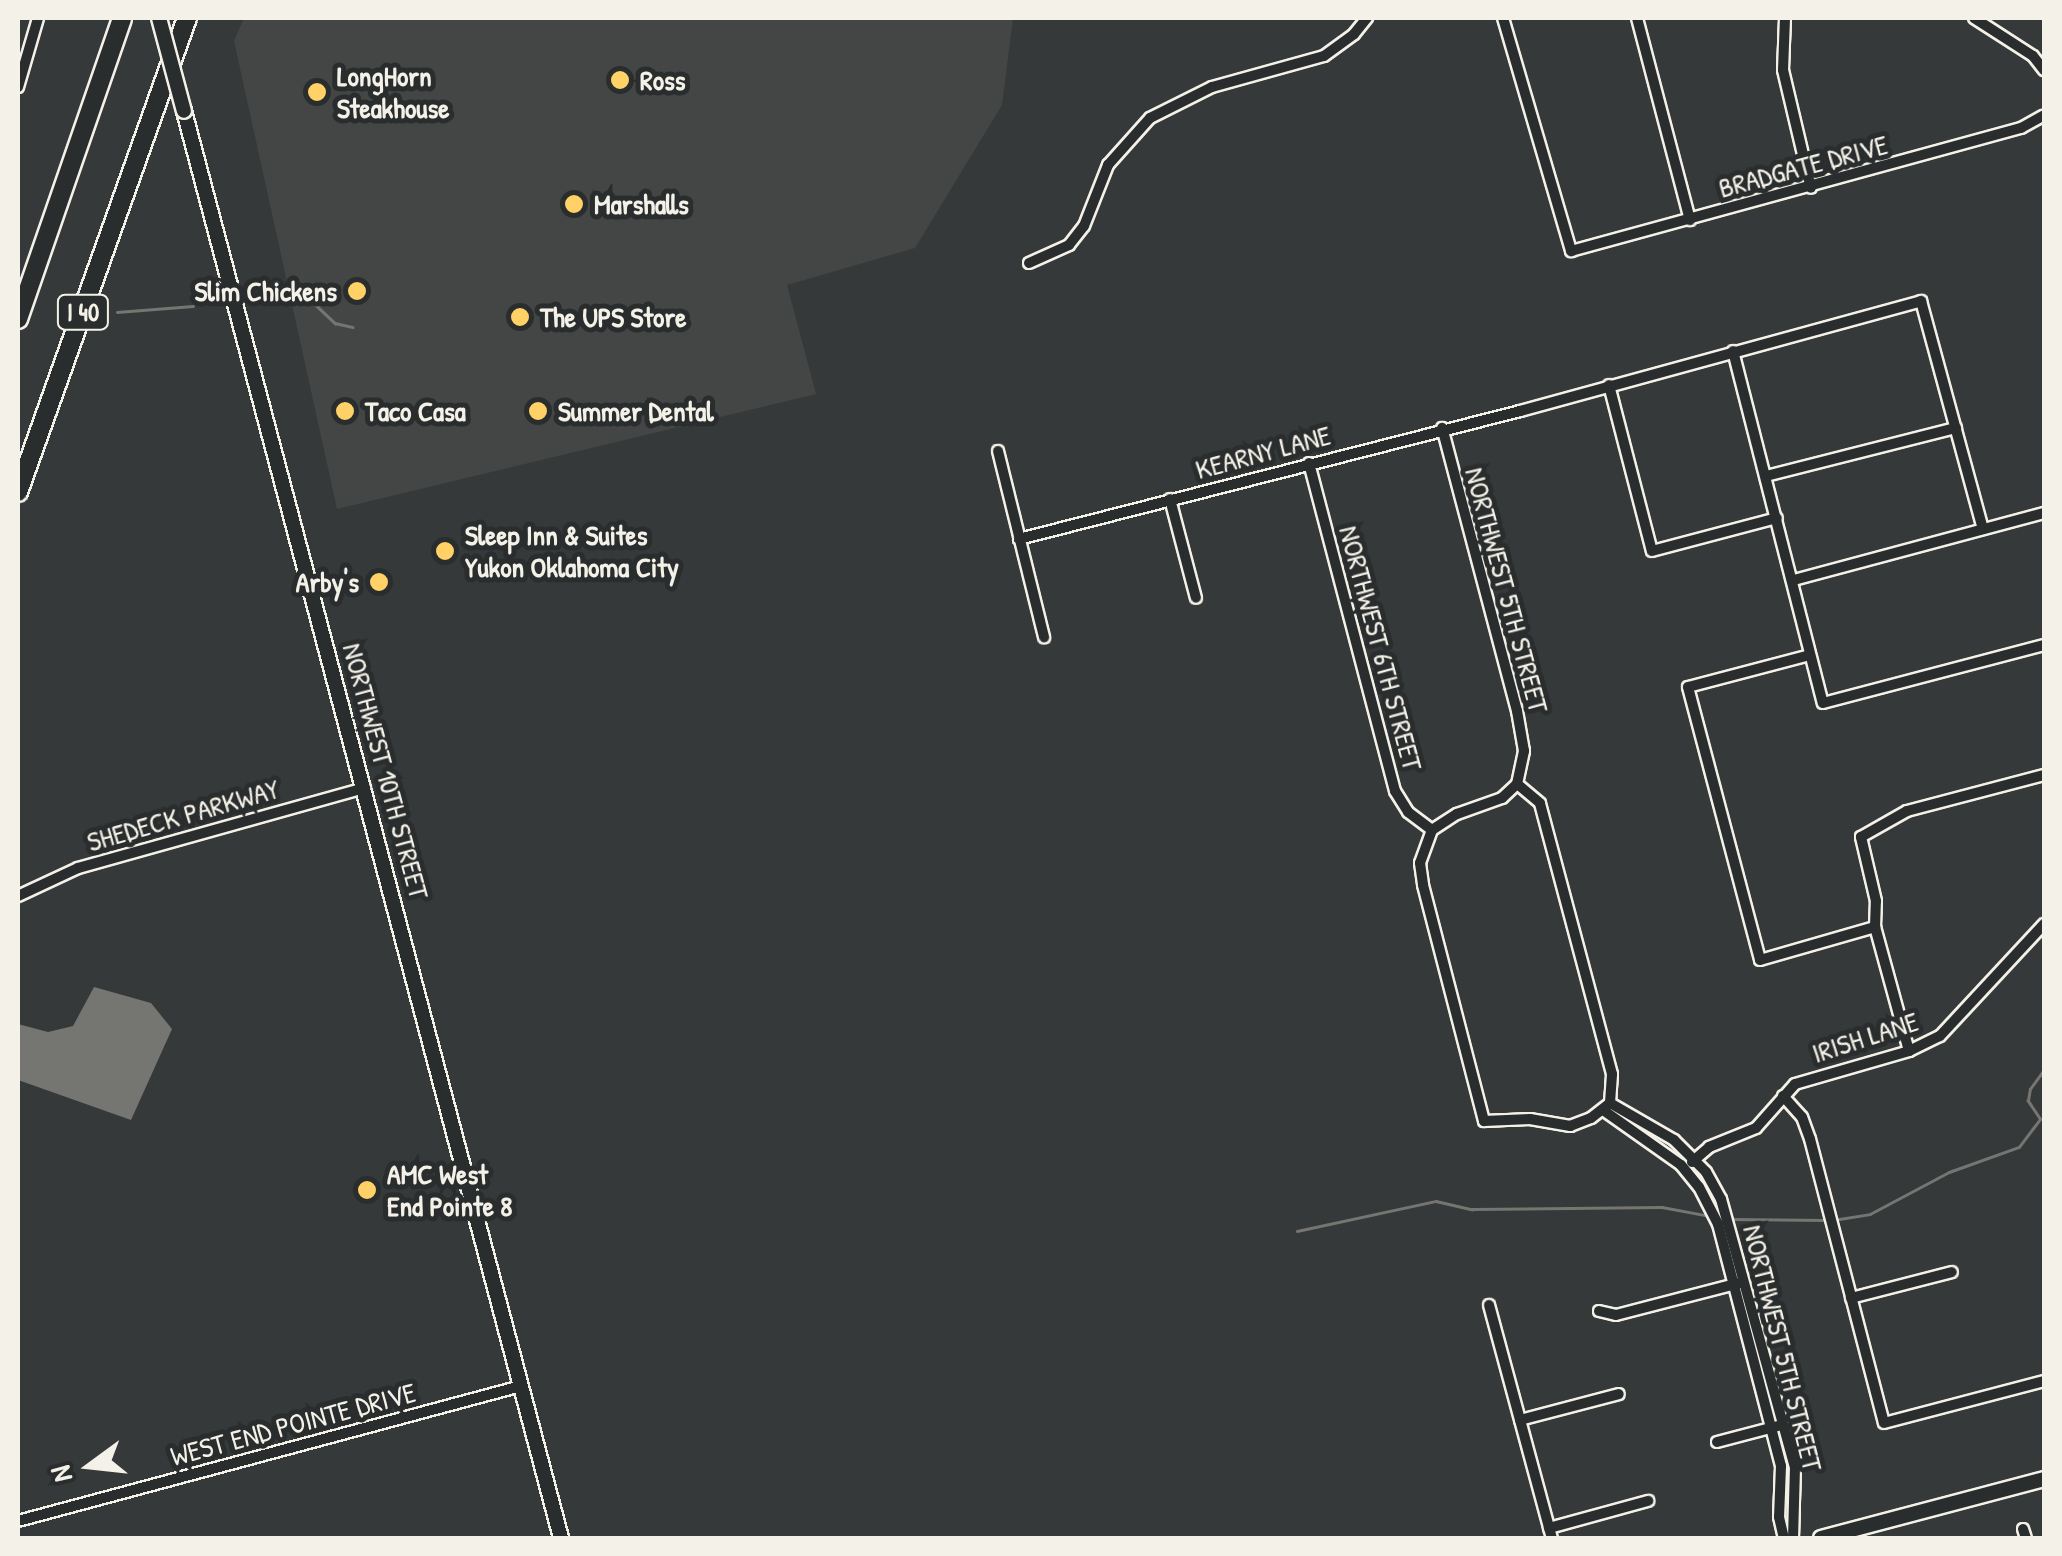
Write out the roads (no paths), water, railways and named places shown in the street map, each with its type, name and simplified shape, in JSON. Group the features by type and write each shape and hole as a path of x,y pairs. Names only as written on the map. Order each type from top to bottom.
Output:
{"highway":[{"name":"I 40","path":"18,319 122,18"},
{"name":"I 40","path":"18,492 187,18"}],"main road":[{"name":"NORTHWEST 10TH STREET","path":"159,18 561,1538"},
{"path":"1821,1538 2044,1478"}],"street":[{"path":"18,87 38,18"},
{"path":"1029,262 1069,245 1084,226 1108,165 1150,118 1212,87 1324,56 1354,34 1366,18"},
{"name":"BRADGATE DRIVE","path":"1503,18 1571,251 1811,188 2021,128 2044,116"},
{"path":"1637,18 1690,220"},
{"path":"1785,18 1783,70 1811,188"},
{"path":"1974,18 2034,56 2044,70"},
{"name":"KEARNY LANE","path":"1019,540 1309,462 1520,411 1921,301 1956,428"},
{"path":"1734,351 1823,703 2044,645"},
{"path":"1609,385 1652,552 1777,518"},
{"name":"NORTHWEST 5TH STREET","path":"1442,428 1517,711 1524,751 1517,784"},
{"path":"1766,476 1956,428 1983,529"},
{"path":"998,451 1044,637"},
{"name":"NORTHWEST 6TH STREET","path":"1309,462 1396,791 1408,812 1432,830"},
{"path":"1170,500 1196,598"},
{"path":"1794,580 2044,513"},
{"path":"1810,655 1688,687 1760,960 1875,927"},
{"path":"1909,1051 1875,927 1876,901 1862,837 1908,811 2044,774"},
{"path":"1517,784 1540,803 1612,1074 1606,1107 1562,1126 1530,1119 1484,1120 1420,863 1432,830 1457,814 1502,798 1517,784"},
{"name":"SHEDECK PARKWAY","path":"18,896 78,868 365,788"},
{"name":"IRISH LANE","path":"1686,1170 1709,1148 1756,1128 1795,1084 1909,1051 1940,1036 2044,924"},
{"path":"1783,1096 1802,1117 1810,1140 1884,1423 2044,1381"},
{"name":"NORTHWEST 5TH STREET","path":"1606,1107 1674,1140 1694,1160 1721,1199 1777,1426 1794,1467 1792,1538"},
{"name":"NORTHWEST 5TH STREET","path":"1606,1107 1686,1170 1700,1186 1740,1283"},
{"path":"1851,1298 1952,1272"},
{"path":"1600,1310 1616,1315 1740,1283"},
{"path":"1489,1304 1550,1533 1648,1501"},
{"name":"WEST END POINTE DRIVE","path":"18,1521 521,1386"},
{"path":"1520,1420 1619,1394"},
{"path":"1717,1442 1777,1426"},
{"name":"NORTHWEST 5TH STREET","path":"1777,1426 1781,1466 1779,1517 1784,1538"}],"waterway":[{"path":"261,288 299,289 335,323 353,327"},
{"path":"117,312 193,306"},
{"path":"1833,1220 1870,1214 1949,1172 2019,1147 2040,1119 2028,1101 2030,1089 2044,1070"},
{"path":"1297,1231 1436,1201 1472,1209 1662,1207 1710,1216"},
{"path":"1733,1219 1825,1220"}],"place":[{"name":"Ross","path":"620,80"},
{"name":"LongHorn Steakhouse","path":"317,92"},
{"name":"Marshalls","path":"574,204"},
{"name":"Slim Chickens","path":"357,291"},
{"name":"The UPS Store","path":"520,317"},
{"name":"Taco Casa","path":"345,411"},
{"name":"Summer Dental","path":"538,411"},
{"name":"Sleep Inn & Suites Yukon Oklahoma City","path":"445,551"},
{"name":"Arby's","path":"379,582"},
{"name":"AMC West End Pointe 8","path":"367,1190"}]}
